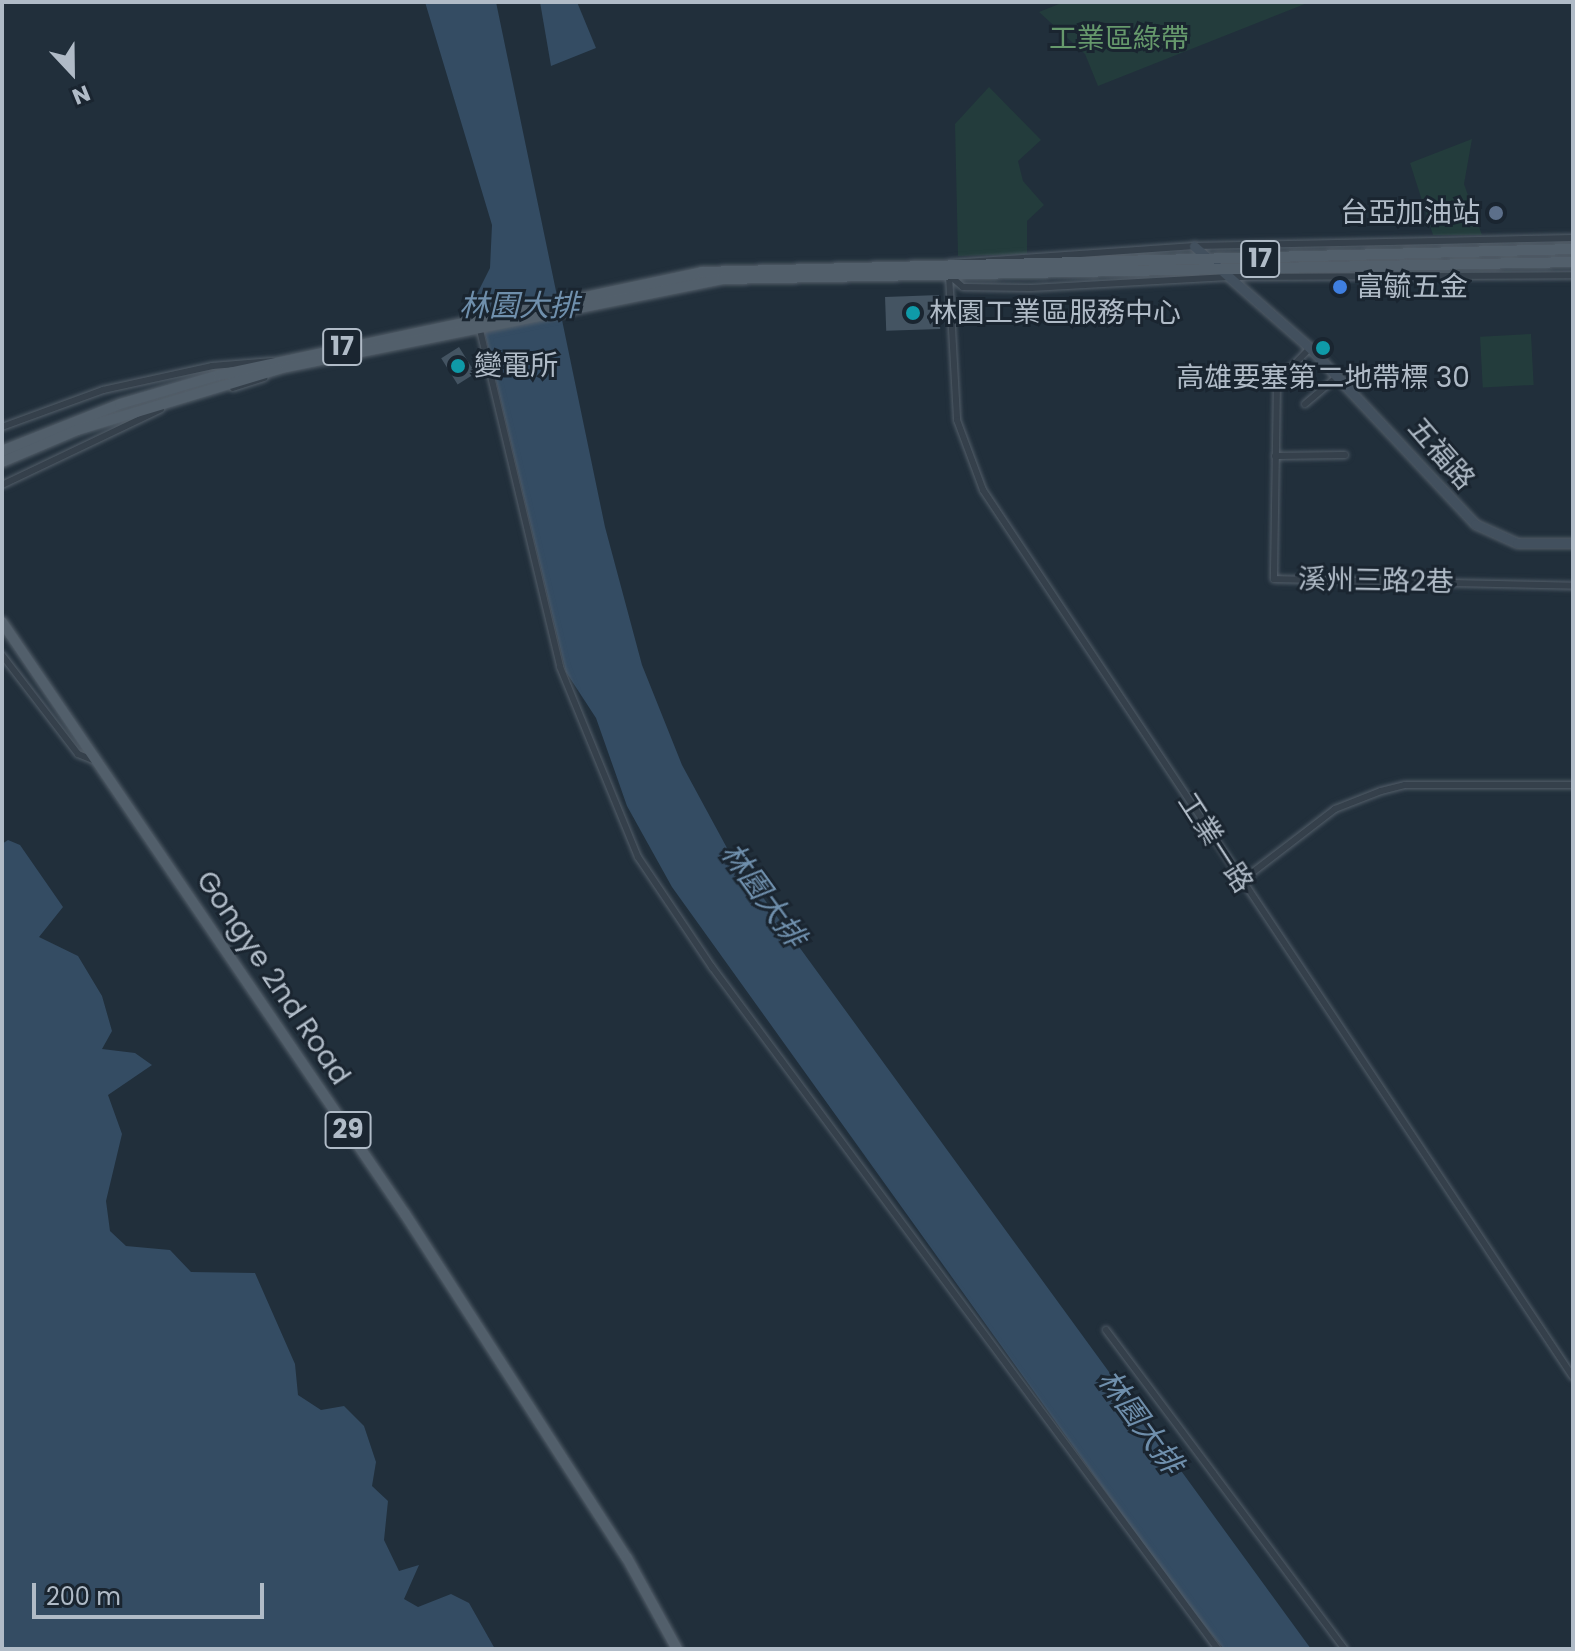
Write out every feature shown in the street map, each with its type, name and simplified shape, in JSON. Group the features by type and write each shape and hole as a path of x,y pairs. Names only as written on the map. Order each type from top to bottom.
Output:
{"main road":[{"name":"17","path":"2,451 120,404 281,364 466,321 732,278 1170,261 1197,250 1259,259 1573,249"},
{"name":"17","path":"948,270 1219,269 1573,262"},
{"name":"17","path":"281,364 475,331 576,304"},
{"name":"17","path":"2,462 77,430 216,381"},
{"name":"Gongye 2nd Road","path":"2,622 561,1454 677,1649"}],"street":[{"path":"1197,250 1573,238"},
{"name":"五福路","path":"1197,250 1310,348 1475,524 1517,543 1573,543"},
{"path":"948,270 963,287 1018,288 1186,284 1229,277 1573,275"},
{"name":"工業一路","path":"948,270 957,420 983,490 1240,882 1573,1377"},
{"path":"475,331 560,667 638,857 712,967 1218,1649"},
{"path":"1310,348 1277,382 1275,456 1345,455"},
{"path":"2,427 103,390 212,366 281,364"},
{"path":"2,485 139,417 281,364"},
{"path":"1305,404 1338,376"},
{"name":"溪州三路2巷","path":"1275,456 1274,579 1573,586"},
{"path":"2,655 78,754 97,761"},
{"path":"1240,882 1335,809 1381,791 1405,785 1573,785"},
{"path":"1106,1330 1345,1649"}],"green space":[{"name":"工業區綠帶","path":"1064,2 1310,2 1098,86 1085,54 1039,12"},
{"path":"989,87 1041,140 1018,161 1023,181 1044,205 1027,221 1027,254 958,256 955,124"},
{"path":"1472,139 1464,184 1482,235 1433,235 1410,163"},
{"path":"1531,334 1534,385 1483,388 1480,337"}],"water":[{"name":"林園大排","path":"425,2 496,2 605,527 642,665 682,765 727,848 1311,1649 1224,1649 1185,1602 672,887 627,806 596,718 566,672 476,296 490,268 492,225"},
{"path":"540,2 577,2 596,48 551,66"},
{"path":"8,840 20,845 63,907 39,937 78,956 102,996 112,1031 102,1049 135,1053 152,1065 108,1095 122,1134 106,1201 110,1231 126,1246 170,1250 191,1272 255,1273 295,1364 298,1395 321,1410 344,1406 364,1426 376,1462 372,1486 388,1501 384,1540 399,1571 419,1565 404,1599 418,1607 451,1594 469,1603 495,1649 2,1649 2,844"}],"building":[{"name":"林園工業區服務中心","path":"939,295 940,329 886,331 885,297"},
{"name":"變電所","path":"459,347 475,373 458,384 441,358"}],"place":[{"name":"台亞加油站","path":"1496,213"},
{"name":"富毓五金","path":"1340,287"},
{"name":"林園工業區服務中心","path":"913,313"},
{"name":"高雄要塞第二地帶標 30","path":"1323,348"},
{"name":"變電所","path":"458,366"}]}
